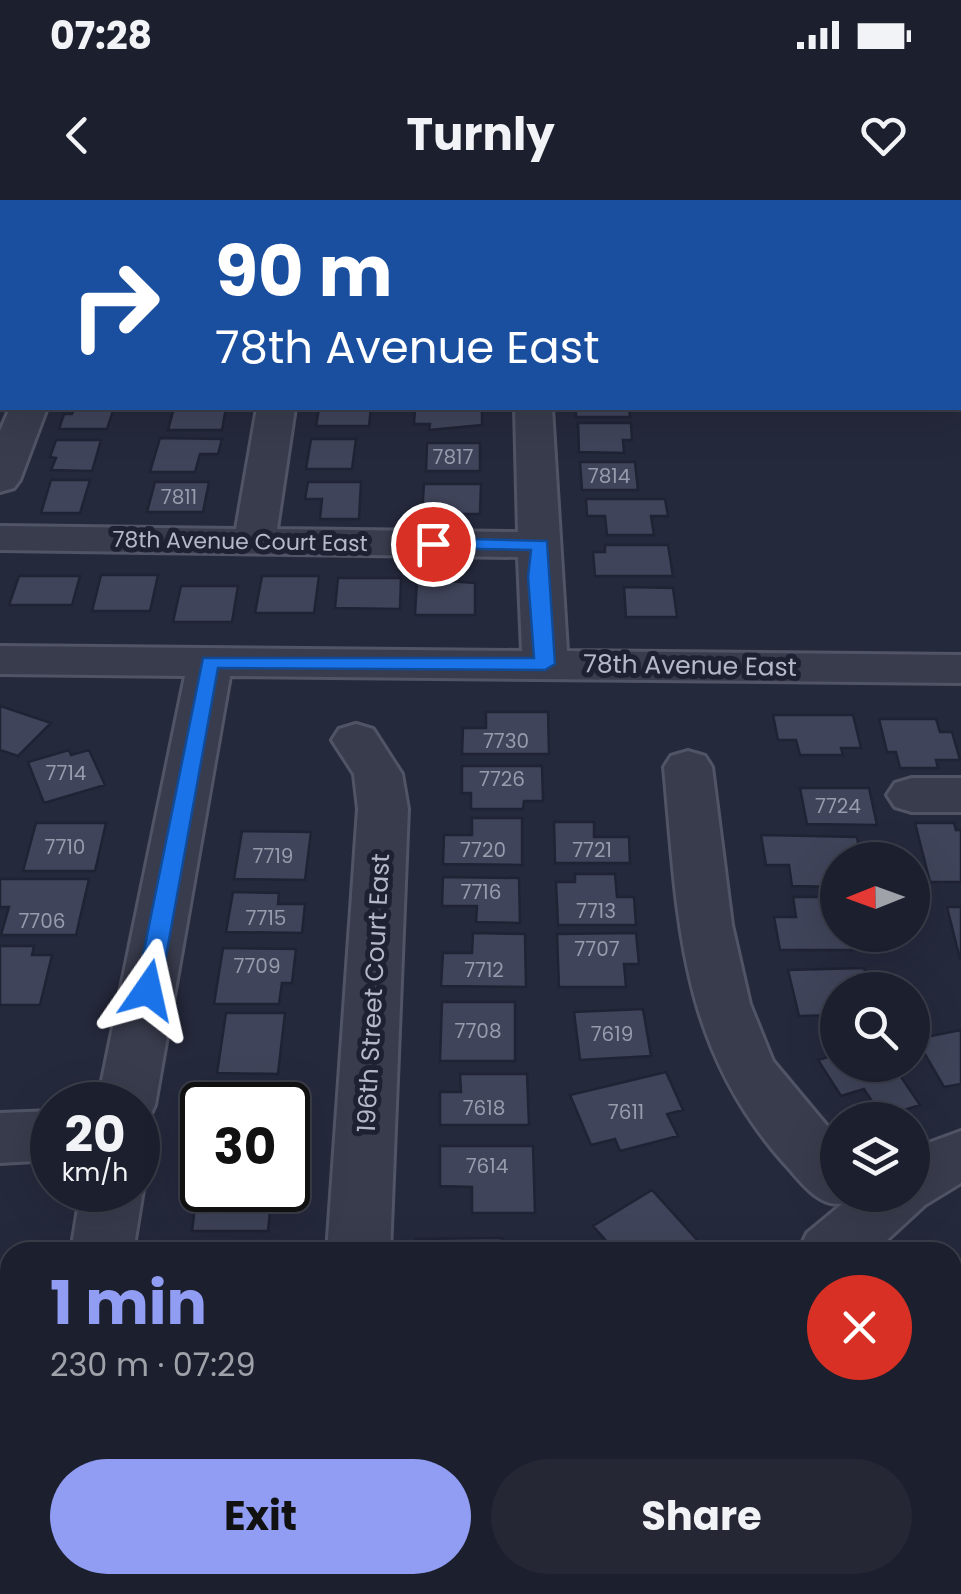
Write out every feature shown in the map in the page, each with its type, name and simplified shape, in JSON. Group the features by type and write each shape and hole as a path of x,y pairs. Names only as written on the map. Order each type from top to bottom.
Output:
{"street":[{"path":"0,480 27,410"},
{"path":"254,542 276,410"},
{"path":"534,410 540,545 537,577 545,664"},
{"name":"78th Avenue Court East","path":"0,538 540,545"},
{"name":"78th Avenue East","path":"0,660 961,668"},
{"path":"130,1082 210,662"},
{"name":"196th Street Court East","path":"356,740 378,774 383,809 361,1242"},
{"path":"688,767 722,1008 750,1073 784,1121 820,1157"},
{"path":"912,794 961,795"},
{"path":"0,1138 30,1137"},
{"path":"930,1169 961,1156"},
{"path":"104,1242 108,1212"}],"building":[{"path":"74,410 113,410 107,429 59,429 64,414"},
{"path":"173,410 226,410 222,430 168,430"},
{"path":"319,410 371,410 369,426 316,426"},
{"path":"415,410 482,410 482,425 429,430 430,424 414,424"},
{"path":"576,410 629,410 630,417 576,417"},
{"path":"578,423 631,423 632,440 623,440 624,453 579,452"},
{"path":"160,438 222,439 218,454 200,454 195,472 150,472"},
{"path":"311,439 356,439 352,469 306,469"},
{"path":"56,440 101,440 92,471 51,470 56,458 50,457"},
{"path":"427,443 480,443 480,471 426,471"},
{"path":"580,462 635,462 638,490 582,490"},
{"path":"51,480 90,480 80,513 41,513"},
{"path":"155,482 209,482 203,512 147,512"},
{"path":"308,482 361,482 359,519 320,519 322,499 305,499"},
{"path":"424,484 481,484 480,514 422,514"},
{"path":"586,499 665,499 668,516 651,516 654,535 607,535 605,516 587,516"},
{"path":"605,545 668,545 673,576 595,576 593,552 605,552"},
{"path":"101,575 158,575 150,611 92,611"},
{"path":"19,576 80,576 72,605 9,605"},
{"path":"262,576 319,576 314,613 255,613"},
{"path":"338,578 401,578 400,609 335,608"},
{"path":"417,579 475,583 475,615 415,615"},
{"path":"181,586 238,586 232,622 173,622"},
{"path":"624,587 673,588 677,617 626,617"},
{"path":"0,706 51,723 18,756 0,750"},
{"path":"486,712 548,712 549,754 462,754 463,728 486,728"},
{"path":"773,715 853,715 861,748 841,748 843,755 800,755 796,740 778,740"},
{"path":"879,719 936,719 940,732 952,732 960,760 936,760 938,768 900,768 896,752 887,752"},
{"path":"69,750 71,755 89,750 105,785 44,803 28,762"},
{"path":"462,766 542,766 543,801 524,801 523,809 471,809 471,793 462,793"},
{"path":"800,788 869,788 877,825 807,824"},
{"path":"472,818 522,818 522,865 443,864 444,835 472,835"},
{"path":"554,822 594,822 594,837 629,837 630,863 555,863"},
{"path":"36,823 106,823 95,871 23,871"},
{"path":"915,823 954,823 956,830 961,830 961,882 930,882 930,842 920,842"},
{"path":"242,831 311,832 305,880 234,879"},
{"path":"761,835 857,837 858,842 820,842 820,887 792,886 789,865 766,865"},
{"path":"575,874 615,874 617,897 634,897 636,925 558,925 556,882 575,882"},
{"path":"443,877 519,878 520,923 476,922 477,906 442,906"},
{"path":"0,879 89,879 76,935 1,935 9,907 0,907"},
{"path":"233,892 279,893 278,904 305,904 302,933 226,932"},
{"path":"793,897 820,897 820,950 780,950 774,917 796,917"},
{"path":"947,907 961,907 961,959 960,959"},
{"path":"473,933 525,934 526,987 441,986 443,953 472,953"},
{"path":"636,933 639,964 624,964 626,987 559,987 557,934"},
{"path":"0,946 34,946 32,955 52,955 40,1005 0,1005"},
{"path":"223,948 296,949 292,983 282,983 279,1004 214,1004"},
{"path":"864,968 865,972 820,972 820,1015 799,1016 788,970"},
{"path":"442,1002 515,1002 515,1061 440,1061"},
{"path":"643,1009 651,1056 580,1060 574,1012"},
{"path":"226,1013 285,1013 278,1074 217,1073"},
{"path":"961,1030 961,1084 944,1087 930,1063 930,1036"},
{"path":"666,1072 683,1110 667,1114 678,1136 620,1151 615,1139 591,1145 570,1095"},
{"path":"460,1074 527,1074 529,1125 440,1125 440,1092 461,1092"},
{"path":"832,1082 904,1082 918,1102 872,1102 864,1089 841,1096"},
{"path":"440,1146 533,1146 535,1213 472,1213 472,1187 440,1186"},
{"path":"652,1190 699,1242 607,1242 593,1226"},
{"path":"194,1212 270,1212 268,1231 192,1231"},
{"path":"502,1238 502,1242 416,1242"}],"route":[{"path":"148,990 210,662 545,664 537,577 540,545 433,544"}]}
